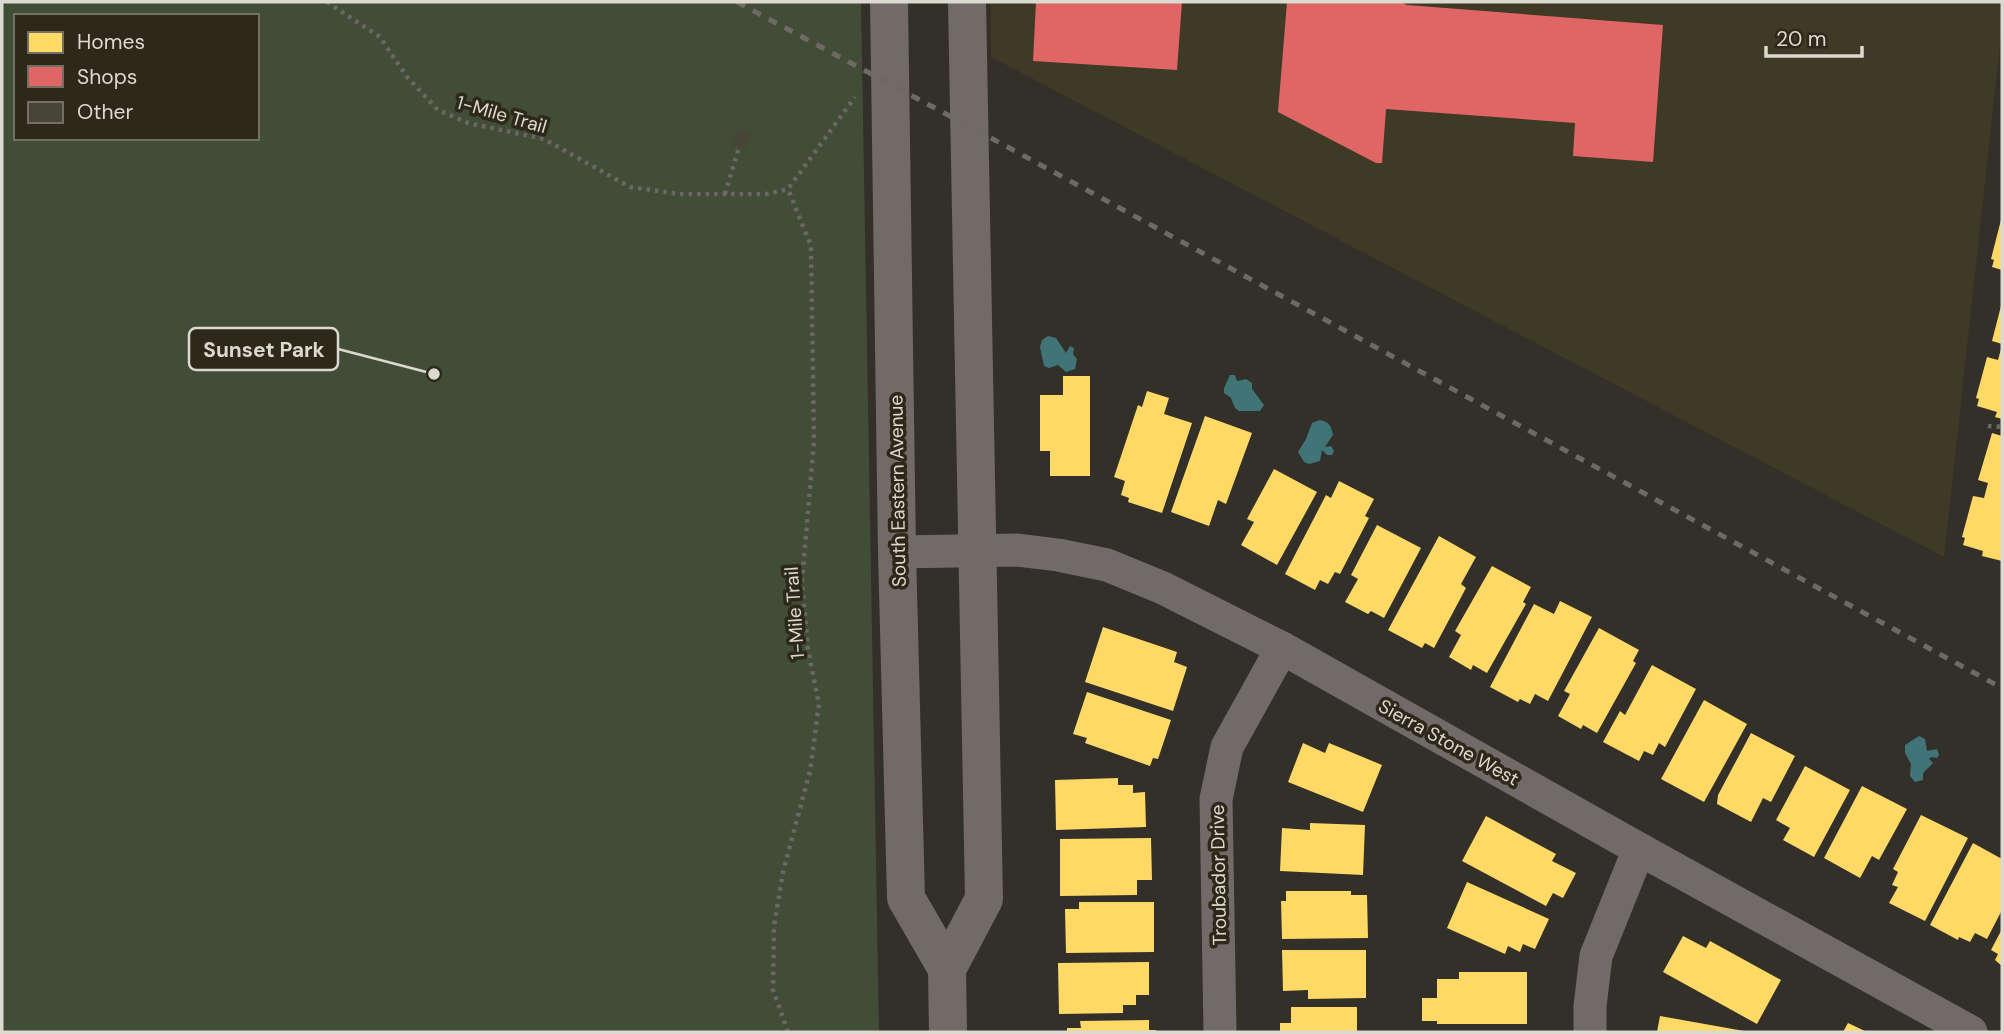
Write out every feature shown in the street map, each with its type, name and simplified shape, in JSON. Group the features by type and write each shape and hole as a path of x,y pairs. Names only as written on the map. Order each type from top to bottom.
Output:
{"main road":[{"name":"South Eastern Avenue","path":"889,2 897,552 906,898 947,969"},
{"name":"South Eastern Avenue","path":"948,1032 947,969 984,899 967,2"}],"street":[{"name":"Sierra Stone West","path":"897,552 1018,550 1058,555 1107,565 1163,588 1282,648 1971,1032"},
{"name":"Troubador Drive","path":"1220,1032 1216,799 1227,747 1282,648"},
{"path":"1590,1032 1596,956 1639,849"}],"path":[{"name":"1-Mile Trail","path":"327,2 380,37 407,77 438,110 468,123 544,139 630,187 678,194 767,194 788,189 811,246 814,441 802,582 808,650 819,704 810,771 783,872 774,926 773,990 788,1032"},
{"path":"788,189 858,93"},
{"path":"725,194 739,147"},
{"path":"1988,426 2002,426"}],"shaded area":[{"path":"991,2 2002,2 2002,27 1944,557 991,57"}],"green space":[{"path":"2,2 861,2 879,1032 2,1032"}],"water":[{"path":"1048,336 1056,338 1066,353 1070,346 1074,348 1073,354 1077,359 1075,369 1066,372 1058,365 1049,368 1044,366 1040,347 1042,340"},
{"path":"1230,375 1235,375 1237,381 1246,379 1252,383 1252,389 1264,405 1260,411 1239,411 1235,408 1231,398 1224,393"},
{"path":"1320,420 1330,426 1333,435 1325,447 1331,446 1334,451 1332,455 1327,455 1322,450 1320,461 1309,464 1304,462 1298,452 1312,423"},
{"path":"1919,736 1925,739 1927,751 1937,749 1939,755 1929,759 1933,763 1923,773 1923,780 1915,782 1910,776 1911,764 1905,753 1905,745"}],"building: Homes":[{"path":"2001,220 2002,270 1992,267 1994,260 1991,259"},
{"path":"2002,306 2002,344 1992,341"},
{"path":"2001,349 2002,419 1995,417 1997,412 1977,406 1979,399 1976,398 1987,357 1998,360"},
{"path":"1063,376 1090,376 1090,476 1050,476 1050,451 1040,451 1040,395 1063,395"},
{"path":"1147,391 1169,398 1164,414 1192,423 1162,513 1128,502 1129,498 1121,495 1125,481 1114,477 1138,405 1142,407"},
{"path":"1205,416 1252,433 1226,504 1218,500 1209,526 1171,512"},
{"path":"1992,433 2002,436 2002,561 1982,556 1983,551 1963,545 1965,538 1962,537 1973,496 1984,498 1988,483 1978,480"},
{"path":"1274,469 1317,492 1277,565 1241,545 1254,522 1247,519"},
{"path":"1339,481 1374,499 1365,516 1369,518 1340,574 1335,572 1328,584 1320,580 1315,590 1285,574 1326,495 1331,498"},
{"path":"1377,525 1421,548 1384,618 1371,611 1368,614 1345,602 1358,579 1351,575"},
{"path":"1439,536 1476,557 1461,584 1466,588 1434,648 1425,643 1422,648 1388,630"},
{"path":"1492,566 1531,587 1523,602 1526,604 1487,673 1473,665 1471,670 1449,657 1461,635 1455,631"},
{"path":"1560,601 1592,617 1548,701 1535,694 1530,704 1520,699 1518,702 1490,687 1534,604 1554,614"},
{"path":"1103,627 1177,652 1174,662 1187,667 1173,711 1085,682"},
{"path":"1599,628 1639,650 1633,661 1636,663 1597,733 1583,725 1581,729 1558,716 1570,694 1564,691"},
{"path":"1652,665 1696,689 1665,747 1659,743 1653,755 1644,751 1639,761 1603,742 1620,711 1625,715"},
{"path":"1087,692 1171,720 1158,759 1153,758 1150,766 1085,743 1087,738 1073,734"},
{"path":"1704,700 1747,724 1704,802 1661,779"},
{"path":"1751,733 1795,756 1771,802 1763,798 1751,822 1717,804 1718,795"},
{"path":"1303,743 1325,753 1329,743 1382,765 1363,812 1288,782"},
{"path":"1805,766 1850,790 1814,857 1783,840 1790,828 1776,820"},
{"path":"1118,778 1118,785 1133,785 1133,793 1145,792 1146,827 1056,830 1055,780"},
{"path":"1862,786 1907,809 1879,860 1872,856 1860,878 1824,858"},
{"path":"1921,815 1968,838 1925,921 1889,903 1898,887 1892,885 1898,872 1893,869"},
{"path":"1486,816 1556,854 1552,861 1576,873 1563,898 1553,893 1546,906 1462,861"},
{"path":"1310,823 1365,825 1363,875 1280,871 1282,828 1310,830"},
{"path":"1151,838 1152,880 1137,880 1137,895 1060,896 1060,839"},
{"path":"1973,843 2002,859 2002,910 1987,939 1975,933 1970,942 1959,937 1958,940 1930,925"},
{"path":"1467,882 1549,919 1535,949 1523,944 1520,952 1508,946 1505,954 1447,928"},
{"path":"1286,891 1351,891 1351,895 1367,895 1368,938 1282,939 1281,901 1286,901"},
{"path":"1079,902 1154,902 1154,952 1066,953 1065,909 1079,909"},
{"path":"2002,929 2002,966 1995,960 1998,954 1991,950"},
{"path":"1683,936 1706,948 1710,941 1781,980 1757,1024 1663,972"},
{"path":"1282,950 1366,950 1366,998 1308,999 1308,990 1283,991"},
{"path":"1149,962 1149,995 1136,995 1136,1005 1123,1005 1123,1013 1059,1014 1058,963"},
{"path":"1459,972 1527,972 1527,1024 1437,1024 1437,1021 1422,1021 1422,998 1437,998 1437,979 1459,979"},
{"path":"1291,1007 1357,1007 1357,1032 1280,1032 1280,1023 1291,1023"},
{"path":"1660,1016 1744,1031 1744,1032 1657,1032"},
{"path":"1149,1020 1149,1030 1156,1032 1067,1032 1067,1028 1081,1028 1080,1021"},
{"path":"1848,1023 1867,1032 1843,1032"}],"building: Shops":[{"path":"1036,2 1182,2 1177,70 1033,61"},
{"path":"1287,2 1400,2 1407,5 1663,25 1653,162 1573,156 1575,123 1386,109 1382,163 1376,163 1278,112"}],"building: Other":[{"path":"736,130 750,134 746,149 732,145"}],"railway":[{"path":"737,2 2002,688"}],"place":[{"name":"Sunset Park","path":"434,374"}]}
